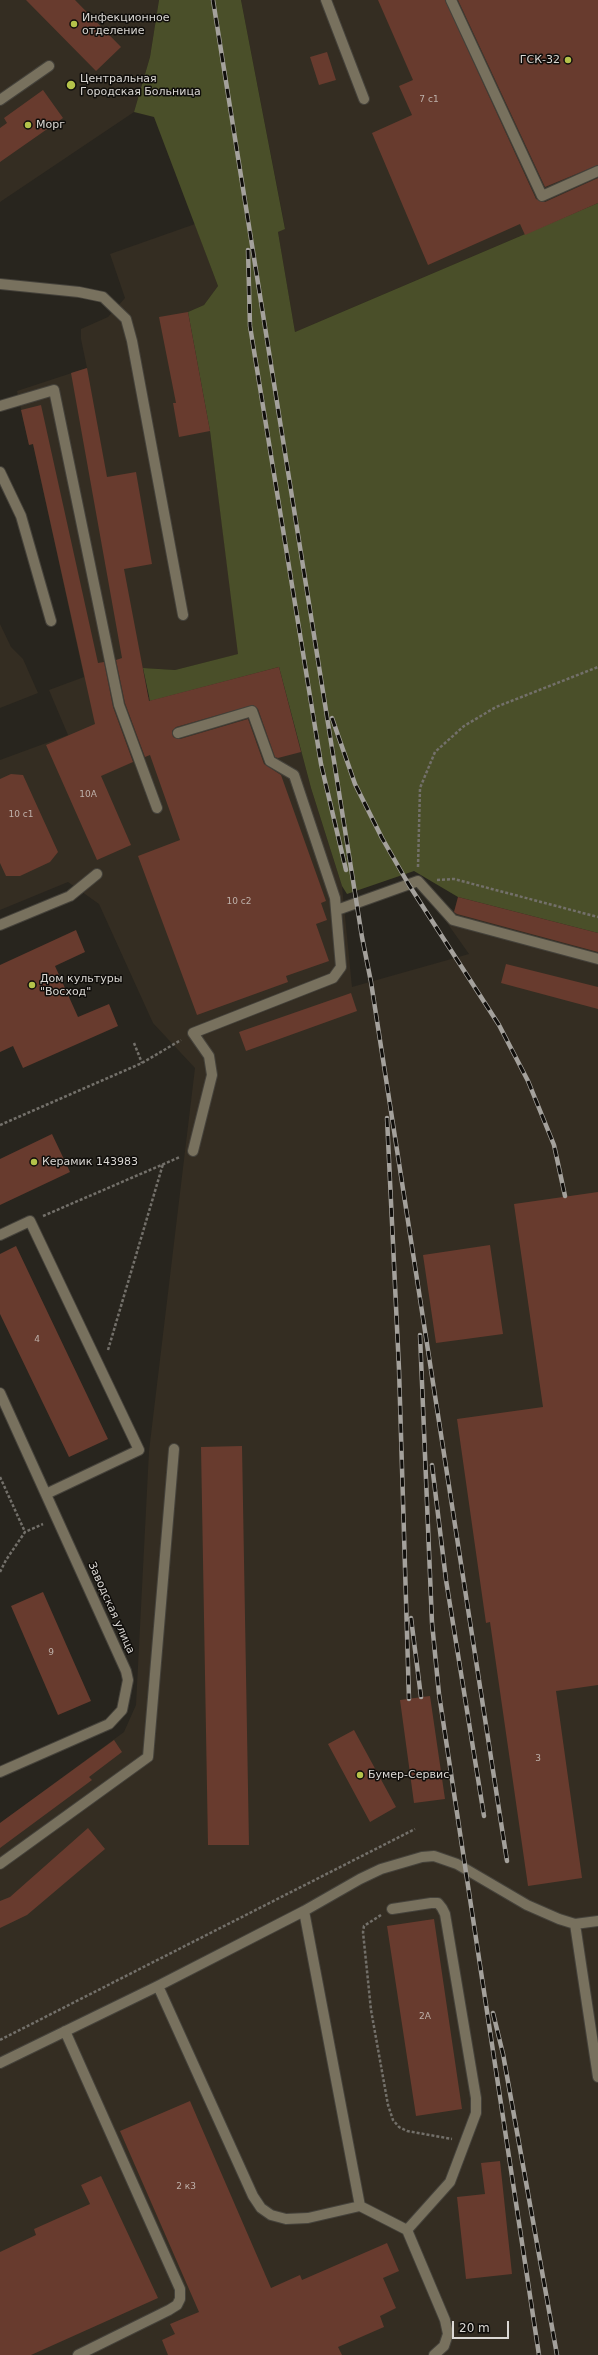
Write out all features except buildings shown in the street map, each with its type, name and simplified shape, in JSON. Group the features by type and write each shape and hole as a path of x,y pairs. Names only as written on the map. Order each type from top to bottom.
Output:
{"street":[{"path":"326,0 364,99"},
{"path":"451,0 542,196 598,171"},
{"path":"0,100 49,66"},
{"path":"0,284 79,292 103,297 126,319 132,342 183,615"},
{"path":"0,406 54,390 119,705 157,808"},
{"path":"0,472 21,516 51,621"},
{"path":"178,733 252,711 270,761 294,775 337,910 341,967 333,978 193,1033 209,1056 212,1075 193,1151"},
{"path":"0,925 70,896 97,874"},
{"path":"337,910 418,881 453,920 598,960"},
{"path":"0,1235 30,1221 139,1450 46,1494"},
{"name":"Заводская улица","path":"0,1393 126,1671 128,1680 126,1701 122,1710 109,1724 0,1772"},
{"path":"0,1864 148,1757 174,1449"},
{"path":"0,2063 158,1986 304,1911 381,1869 422,1857 434,1856 457,1864 527,1905 559,1920 575,1924 598,1921"},
{"path":"392,1909 438,1903 445,1914 476,2098 476,2113 450,2182 407,2230"},
{"path":"304,1911 360,2206"},
{"path":"575,1924 598,2077"},
{"path":"158,1986 253,2196 261,2208 271,2215 286,2220 308,2218 360,2206 407,2230 447,2327 448,2334 444,2346 434,2355"},
{"path":"66,2031 180,2289 180,2299 177,2305 78,2355"}],"path":[{"path":"598,667 496,707 464,726 435,752 420,788 418,881 454,879 598,917"},
{"path":"0,1125 142,1063 193,1033"},
{"path":"134,1043 142,1063"},
{"path":"30,1221 193,1151"},
{"path":"102,1373 162,1164"},
{"path":"0,1477 25,1532"},
{"path":"0,1572 6,1560 25,1532 57,1518"},
{"path":"0,2040 415,1829"},
{"path":"392,1909 364,1926 363,1932 371,2010 388,2105 393,2120 403,2129 466,2141"}],"shaded area":[{"name":"Центральная Городская Больница","path":"0,0 159,0 150,57 134,112 0,202"},
{"path":"241,0 598,0 598,203 295,332 278,232 285,228"},
{"path":"195,224 218,286 204,305 188,312 210,431 239,654 175,670 143,668 148,697 279,667 311,788 342,886 352,987 469,954 445,920 449,916 453,916 458,897 598,933 598,2355 0,2355 0,1823 124,1732 136,1705 149,1451 195,1068 153,1023 99,904 68,882 0,910 0,760 68,735 49,690 84,677 33,444 29,445 17,391 87,368 81,339 81,329 108,317 125,298 110,254"},
{"path":"0,624 11,647 23,659 38,693 0,708"}],"green space":[{"path":"159,0 241,0 285,229 278,232 295,332 598,203 598,933 458,897 414,871 347,894 342,886 311,788 279,667 150,701 143,668 175,670 238,654 210,431 188,312 204,305 218,286 154,117 134,112 150,57"}],"railway":[{"path":"213,0 362,937 371,982 507,1861"},
{"path":"248,250 250,326 321,764 346,870"},
{"path":"332,718 355,784 382,838 409,885 499,1025 528,1081 554,1145 565,1196"},
{"path":"387,1118 399,1369 409,1699"},
{"path":"420,1335 432,1623 439,1694 539,2355"},
{"path":"432,1465 446,1580 484,1816"},
{"path":"411,1618 421,1697"},
{"path":"493,2013 503,2054 557,2355"}],"place":[{"name":"Инфекционное отделение","path":"74,24"},
{"name":"ГСК-32","path":"568,60"},
{"name":"Центральная Городская Больница","path":"71,85"},
{"name":"Морг","path":"28,125"},
{"name":"Дом культуры \"Восход\"","path":"32,985"},
{"name":"Керамик 143983","path":"34,1162"},
{"name":"Бумер-Сервис","path":"360,1775"}]}
